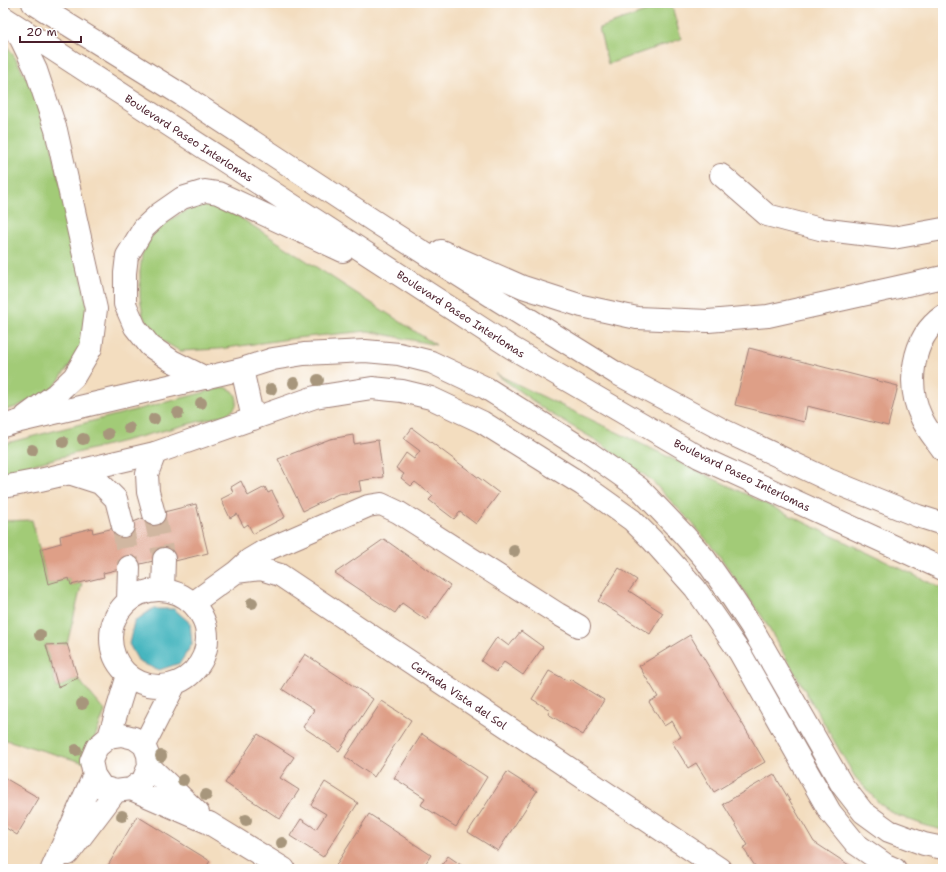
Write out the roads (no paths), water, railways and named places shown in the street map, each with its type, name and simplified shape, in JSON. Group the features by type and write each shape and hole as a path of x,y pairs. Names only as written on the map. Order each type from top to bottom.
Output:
{"main road":[{"path":"33,3 182,95 380,225 616,373 722,430 829,480 918,516 943,524"},
{"path":"5,19 21,40 36,70 56,130 96,309 91,348 74,376 56,394 11,423"},
{"name":"Boulevard Paseo Interlomas","path":"5,19 512,348 699,457 943,569"},
{"path":"721,175 768,215 820,229 893,238 943,229"},
{"path":"206,378 172,361 150,346 135,327 125,304 124,273 127,256 144,228 159,214 182,198 205,191 218,193 299,230 429,293"},
{"path":"380,225 523,287 582,306 637,318 708,322 768,316 943,277"},
{"path":"943,316 935,322 922,339 915,360 913,380 914,395 922,419 943,450"},
{"path":"11,423 206,378 273,359 304,354 365,351 399,354 431,362 486,388 588,452 639,488 684,535 705,560 731,596 751,626 842,785 863,812 889,831 924,844 943,848"},
{"path":"242,369 253,419"},
{"path":"3,487 155,453 315,397 372,388 402,391 431,398 482,422 583,485 632,520 695,588 740,653 830,812 856,844 886,866 894,869"},
{"path":"154,514 148,492 147,474 155,453"},
{"path":"69,473 100,483 116,499 123,526"},
{"path":"236,572 249,560 264,551 368,506 381,504 398,512 579,626"},
{"path":"163,590 164,559"},
{"path":"128,601 129,567"},
{"name":"Cerrada Vista del Sol","path":"193,603 236,572 261,569 280,575 720,869"},
{"path":"163,590 184,596 193,603 201,614 206,627 208,641 198,668 188,677 175,684 150,686 128,675 120,666 114,656 111,644 111,632 114,620 120,609 128,601 144,592 163,590"},
{"path":"109,737 128,675"},
{"path":"57,869 124,790 143,780 146,755 175,684"},
{"path":"209,823 146,755 134,738 122,734 109,737 97,747 91,761 94,776 102,786 124,790 209,823 284,869"},
{"path":"52,869 94,776"}],"water":[{"path":"152,609 174,609 190,623 192,644 180,663 159,670 139,662 129,644 134,622"}],"tunnel":[{"path":"154,514 164,559"},
{"path":"123,526 129,567"}]}
